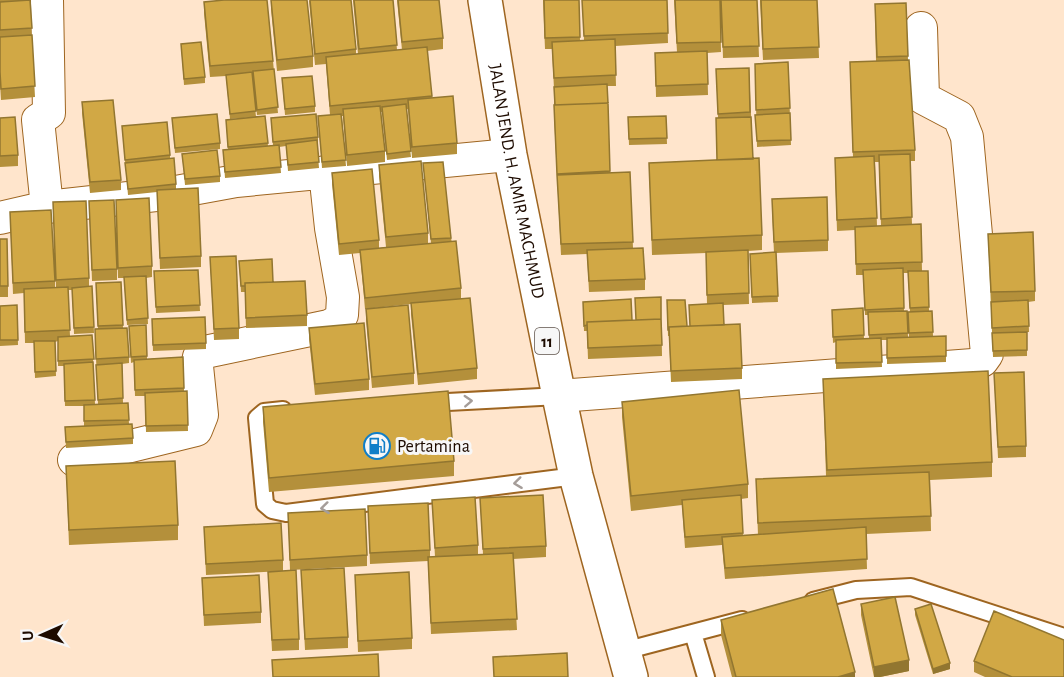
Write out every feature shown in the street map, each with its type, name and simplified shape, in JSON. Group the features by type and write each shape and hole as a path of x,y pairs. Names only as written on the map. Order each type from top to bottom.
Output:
{"highway":[{"name":"JALAN JEND. H. AMIR MACHMUD","path":"485,0 510,155 576,476 627,664"}],"street":[{"path":"47,0 49,113 38,120 47,207"},
{"path":"559,396 973,364 982,361 987,354 967,137 959,117 922,98 921,28"},
{"path":"0,218 47,207 165,194 236,181 510,155"},
{"path":"74,460 196,430 202,415 197,366 199,357 205,352 329,326 338,321 342,315 343,297 331,228 325,172"}],"lane":[{"path":"417,403 559,396"},
{"path":"300,409 264,412 257,418 265,504 272,510 286,513 576,476"},
{"path":"802,604 856,590 911,587 1064,636"},
{"path":"627,664 693,633 758,616"},
{"path":"693,633 706,677"}],"building":[{"path":"30,0 32,28 0,30 0,2"},
{"path":"267,0 273,61 210,66 204,2"},
{"path":"271,0 307,0 313,56 277,60"},
{"path":"310,0 351,0 356,49 315,54"},
{"path":"354,0 393,0 397,45 359,49"},
{"path":"398,0 439,0 443,38 402,42"},
{"path":"544,0 579,0 580,37 545,38"},
{"path":"582,0 667,0 668,33 584,36"},
{"path":"675,0 720,0 721,42 677,43"},
{"path":"721,0 757,0 759,46 723,47"},
{"path":"761,0 817,0 819,47 763,49"},
{"path":"906,3 908,56 877,57 875,4"},
{"path":"32,35 35,86 1,89 0,37"},
{"path":"615,39 616,75 554,78 552,42"},
{"path":"201,42 205,77 184,79 181,44"},
{"path":"427,47 432,96 330,106 326,57"},
{"path":"707,51 708,84 656,86 655,53"},
{"path":"909,60 915,150 853,152 850,62"},
{"path":"788,62 790,108 756,110 755,64"},
{"path":"749,68 750,112 718,114 716,69"},
{"path":"274,69 278,107 257,110 253,71"},
{"path":"252,72 256,111 230,114 226,75"},
{"path":"312,76 315,106 285,109 282,78"},
{"path":"607,84 608,103 555,105 554,87"},
{"path":"453,96 457,143 412,147 408,100"},
{"path":"113,100 121,180 90,182 82,102"},
{"path":"608,103 610,171 557,174 554,105"},
{"path":"406,104 411,151 387,154 382,107"},
{"path":"380,106 385,151 347,155 343,109"},
{"path":"790,113 791,140 757,141 755,115"},
{"path":"217,114 220,143 175,148 172,118"},
{"path":"316,114 318,137 273,142 271,118"},
{"path":"341,114 346,160 322,162 318,116"},
{"path":"265,116 268,143 228,147 226,120"},
{"path":"666,116 667,138 629,139 628,117"},
{"path":"15,117 18,155 0,156 0,118"},
{"path":"751,117 753,159 717,160 716,118"},
{"path":"167,122 170,155 125,160 122,126"},
{"path":"317,140 319,162 288,165 286,144"},
{"path":"279,145 281,167 225,172 223,150"},
{"path":"217,150 220,176 185,179 182,154"},
{"path":"910,154 912,217 881,219 879,155"},
{"path":"874,156 877,218 837,220 835,158"},
{"path":"174,158 176,184 128,189 125,163"},
{"path":"759,158 762,235 652,240 649,163"},
{"path":"421,161 428,233 386,237 379,165"},
{"path":"443,162 451,238 431,239 423,163"},
{"path":"372,169 379,240 339,244 332,173"},
{"path":"630,172 633,242 561,244 557,175"},
{"path":"198,188 201,256 160,258 157,190"},
{"path":"827,197 828,240 774,242 772,199"},
{"path":"149,198 152,266 118,268 116,200"},
{"path":"114,200 117,269 92,270 89,201"},
{"path":"86,201 89,278 56,280 53,202"},
{"path":"51,210 55,281 13,283 10,212"},
{"path":"921,224 922,262 856,264 855,227"},
{"path":"1033,232 1035,291 991,292 988,234"},
{"path":"0,239 7,239 8,286 0,286"},
{"path":"456,241 461,288 365,298 360,250"},
{"path":"643,248 645,279 589,281 587,250"},
{"path":"748,250 749,293 707,295 706,252"},
{"path":"776,252 778,296 752,297 750,254"},
{"path":"236,256 239,328 214,329 210,257"},
{"path":"272,259 273,282 245,283 245,286 241,286 239,261"},
{"path":"903,268 904,308 865,310 863,270"},
{"path":"198,270 200,305 156,307 154,271"},
{"path":"908,271 928,271 929,307 910,308"},
{"path":"146,276 148,318 127,320 124,277"},
{"path":"305,281 307,315 246,318 245,283"},
{"path":"121,282 123,325 98,326 96,283"},
{"path":"92,286 94,327 74,328 72,288"},
{"path":"68,287 70,330 25,332 24,289"},
{"path":"661,297 661,319 636,320 635,298"},
{"path":"470,298 477,368 418,374 411,303"},
{"path":"631,299 632,320 587,322 584,326 583,302"},
{"path":"667,300 685,300 687,326 669,327 668,330"},
{"path":"1028,300 1029,326 992,328 991,302"},
{"path":"723,303 724,325 690,326 689,305"},
{"path":"17,305 18,340 0,340 0,306"},
{"path":"408,305 414,373 372,377 366,309"},
{"path":"863,308 864,335 833,337 832,310"},
{"path":"907,311 908,333 869,335 868,312"},
{"path":"932,311 933,332 909,333 908,312"},
{"path":"205,317 206,343 153,345 152,319"},
{"path":"661,319 662,345 588,348 587,322"},
{"path":"364,323 369,379 315,384 309,328"},
{"path":"740,324 742,368 671,371 669,327"},
{"path":"146,325 147,356 131,357 129,326"},
{"path":"127,328 129,357 96,359 95,329"},
{"path":"1027,332 1027,350 993,351 992,333"},
{"path":"92,335 94,359 58,361 58,337"},
{"path":"946,336 946,356 887,358 887,338"},
{"path":"881,338 882,362 836,363 836,340"},
{"path":"34,341 55,341 56,371 35,372"},
{"path":"183,357 184,388 135,390 134,360"},
{"path":"93,362 95,400 65,401 64,364"},
{"path":"122,363 123,398 98,400 96,365"},
{"path":"988,371 992,462 827,470 823,379"},
{"path":"1024,372 1026,446 998,447 994,373"},
{"path":"739,390 748,484 631,496 622,402"},
{"path":"187,391 188,425 146,426 145,393"},
{"path":"448,391 454,461 269,478 263,407"},
{"path":"128,403 129,420 84,421 84,405"},
{"path":"132,424 133,438 66,442 65,427"},
{"path":"175,461 178,525 69,530 66,466"},
{"path":"929,472 931,516 758,523 756,479"},
{"path":"543,495 546,546 483,549 480,498"},
{"path":"741,495 743,533 685,537 682,500"},
{"path":"475,497 478,545 435,548 432,500"},
{"path":"428,503 430,550 370,553 368,506"},
{"path":"365,509 367,555 290,560 288,513"},
{"path":"281,523 283,560 206,564 204,527"},
{"path":"866,527 867,559 725,568 722,537"},
{"path":"513,553 517,619 431,623 428,557"},
{"path":"344,568 348,637 305,639 301,570"},
{"path":"296,570 299,639 272,640 268,572"},
{"path":"409,572 412,638 358,641 355,575"},
{"path":"259,575 261,612 204,615 202,578"},
{"path":"833,589 855,672 838,677 736,677 721,620"},
{"path":"895,597 909,660 874,667 861,604"},
{"path":"931,604 950,663 933,669 915,609"},
{"path":"994,611 1064,640 1064,677 1012,677 974,661"},
{"path":"567,653 568,677 494,677 493,657"},
{"path":"378,654 379,677 273,677 272,660"}],"place":[{"name":"Pertamina","path":"377,446"}]}
